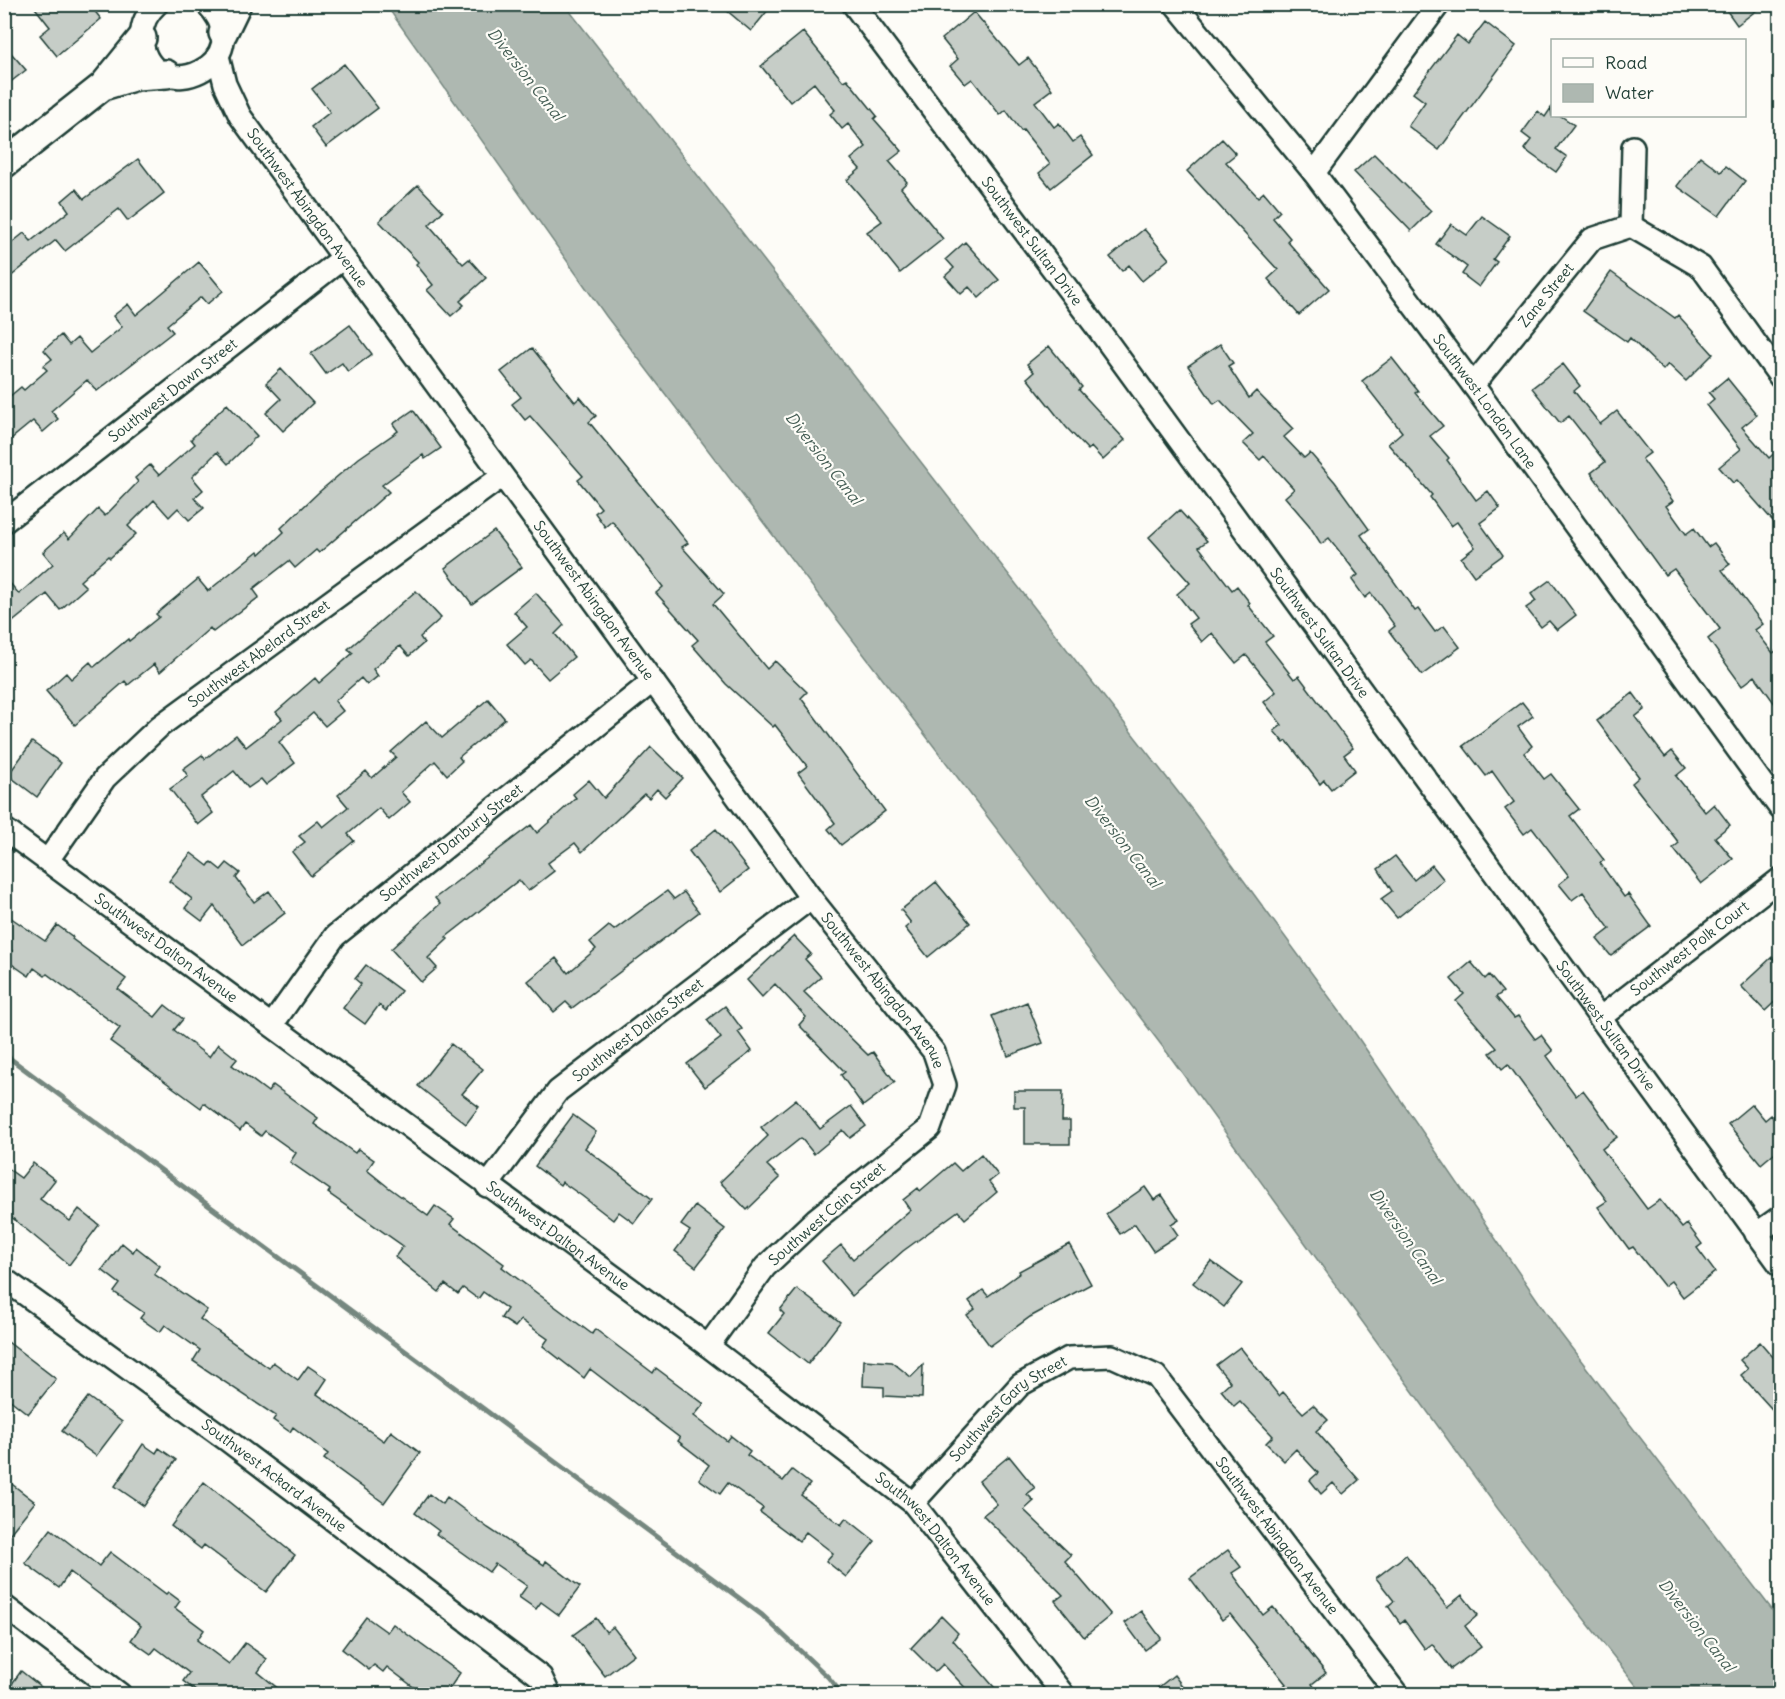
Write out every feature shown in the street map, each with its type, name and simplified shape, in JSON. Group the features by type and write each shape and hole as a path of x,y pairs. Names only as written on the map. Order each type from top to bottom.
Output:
{"street":[{"name":"Southwest Abingdon Avenue","path":"207,4 220,22 220,45 225,84 240,116 501,477 811,898 934,1052 945,1085"},
{"path":"103,86 136,76 202,72 220,45 237,4"},
{"name":"Southwest Sultan Drive","path":"853,4 1101,333 1780,1265"},
{"name":"Southwest London Lane","path":"1175,4 1314,173 1473,385 1780,808"},
{"path":"1314,173 1439,4"},
{"name":"Southwest Abingdon Avenue","path":"146,16 148,59 179,75 240,116"},
{"path":"4,164 103,86 146,16"},
{"path":"1633,147 1631,226 1701,267 1780,377"},
{"name":"Zane Street","path":"1473,385 1592,239 1631,226"},
{"name":"Southwest Dawn Street","path":"4,522 343,258"},
{"name":"Southwest Abelard Street","path":"48,860 105,778 160,726 501,477"},
{"name":"Southwest Danbury Street","path":"272,1025 335,936 653,681"},
{"name":"Southwest Dalton Avenue","path":"4,829 487,1186 708,1346 913,1503 1063,1695"},
{"name":"Southwest Polk Court","path":"1601,1017 1772,888 1780,879"},
{"name":"Southwest Dallas Street","path":"487,1186 558,1091 811,898"},
{"name":"Southwest Cain Street","path":"708,1346 765,1267 816,1219 930,1128 945,1085"},
{"path":"1756,1234 1780,1217"},
{"name":"Southwest Ackard Avenue","path":"4,1279 227,1440 545,1686"},
{"name":"Southwest Gary Street","path":"913,1503 1020,1385 1069,1358 1112,1356 1156,1376"},
{"name":"Southwest Abingdon Avenue","path":"1156,1376 1397,1695"},
{"path":"4,1606 120,1695"}],"water":[{"name":"Diversion Canal","path":"386,5 565,5 1192,810 1346,1020 1560,1333 1780,1620 1780,1694 1643,1694 1498,1509 1172,1059 606,316"}],"building":[{"path":"32,4 89,4 101,19 57,56 40,35 50,27"},
{"path":"719,4 773,4 751,31"},
{"path":"1722,4 1765,4 1737,25"},
{"path":"974,12 1019,65 1028,58 1052,89 1035,102 1054,127 1059,123 1073,142 1080,137 1093,155 1051,188 1039,173 1050,164 1023,130 1021,131 1006,110 1000,115 972,79 965,84 950,66 958,59 942,39"},
{"path":"1485,22 1516,46 1439,150 1408,126 1425,102 1413,93 1457,35 1468,44"},
{"path":"803,32 843,81 847,79 877,116 874,119 902,151 889,161 907,182 901,188 943,239 900,273 867,232 882,221 847,180 860,169 851,159 866,147 848,124 842,129 830,114 835,110 814,83 790,102 761,66"},
{"path":"4,45 26,70 4,87"},
{"path":"344,64 378,108 326,147 311,127 330,112 312,89"},
{"path":"1551,108 1551,117 1562,117 1574,125 1556,149 1567,157 1556,172 1524,149 1531,140 1522,133 1538,111 1545,117"},
{"path":"1222,139 1236,154 1226,162 1258,197 1264,192 1280,211 1273,218 1290,238 1287,241 1329,289 1299,315 1268,279 1278,270 1187,171"},
{"path":"1374,154 1431,211 1411,231 1354,172"},
{"path":"1700,156 1721,172 1726,166 1745,181 1719,216 1677,186"},
{"path":"138,159 164,193 128,221 119,209 65,251 56,240 4,282 4,249 24,233 31,241 69,211 62,201 76,189 84,199"},
{"path":"418,185 443,211 429,225 463,264 469,259 486,278 460,301 464,305 451,316 427,290 433,285 416,264 418,262 379,221"},
{"path":"1482,216 1510,236 1493,259 1497,262 1479,287 1462,274 1467,267 1436,244 1451,224 1467,235"},
{"path":"1144,229 1169,259 1142,281 1129,265 1122,271 1110,257"},
{"path":"965,242 999,280 979,298 969,287 961,294 945,276 954,268 946,259"},
{"path":"199,262 223,291 207,304 201,297 167,325 173,332 97,391 87,380 51,411 58,419 43,432 33,421 11,439 4,431 4,401 21,387 24,390 47,370 43,366 52,359 44,350 61,335 69,345 77,338 90,353 122,327 113,316 128,304 136,315"},
{"path":"1611,272 1675,318 1678,315 1713,354 1686,381 1668,364 1663,370 1630,338 1627,342 1583,311"},
{"path":"350,325 372,354 348,372 342,363 326,374 311,354"},
{"path":"1220,344 1233,363 1228,366 1249,398 1256,391 1293,429 1284,437 1304,458 1310,453 1335,482 1369,529 1361,535 1415,611 1418,609 1435,632 1444,626 1460,647 1422,675 1389,631 1395,626 1371,593 1365,598 1352,580 1358,575 1329,538 1321,544 1309,525 1285,497 1294,489 1264,456 1260,460 1243,443 1253,434 1220,400 1214,404 1188,366"},
{"path":"1049,346 1082,387 1079,390 1125,440 1103,460 1091,447 1088,450 1066,427 1027,378 1034,372 1027,364"},
{"path":"532,348 575,402 580,397 596,416 589,422 688,543 682,547 724,594 713,604 767,669 775,661 807,692 801,698 885,811 841,845 828,829 835,823 798,773 807,766 775,725 773,727 726,684 692,645 698,640 656,593 663,587 612,521 605,527 595,513 601,508 578,480 583,476 530,416 525,420 512,404 521,397 501,372"},
{"path":"1392,358 1418,391 1415,393 1443,426 1430,436 1449,458 1447,460 1476,500 1488,491 1500,508 1480,523 1503,555 1474,576 1461,558 1475,547 1457,522 1451,526 1430,497 1432,495 1388,444 1402,432 1362,381"},
{"path":"1563,364 1580,386 1574,391 1600,424 1617,411 1650,453 1642,459 1673,501 1666,506 1686,534 1694,528 1708,547 1714,543 1730,564 1722,570 1763,624 1755,630 1773,653 1780,648 1780,711 1755,676 1742,686 1708,639 1720,629 1674,569 1665,575 1591,473 1605,462 1569,416 1560,423 1532,388"},
{"path":"281,369 313,403 283,431 266,413 281,399 266,383"},
{"path":"1727,378 1757,415 1742,427 1769,458 1780,448 1780,529 1737,480 1733,483 1719,467 1741,449 1707,405 1714,399 1709,393"},
{"path":"227,404 257,436 228,464 217,452 192,477 203,490 194,498 204,508 189,520 178,508 169,517 154,500 128,526 136,534 80,581 86,587 60,610 47,594 4,629 4,576 19,594 53,564 43,552 64,533 69,539 98,509 105,516 138,482 135,478 150,465 159,475 195,444 191,439"},
{"path":"413,410 441,448 425,459 423,455 382,485 389,492 319,553 316,550 295,568 289,561 253,589 259,597 213,632 210,628 160,672 154,664 128,685 125,681 75,725 46,691 66,673 71,679 90,662 94,667 159,617 156,614 198,579 208,591 258,551 260,554 284,532 281,528 319,492 359,458 398,431 393,424"},
{"path":"1179,510 1207,541 1199,547 1232,590 1237,586 1250,603 1248,605 1273,636 1265,642 1294,679 1299,676 1353,748 1344,755 1355,770 1331,789 1324,780 1320,784 1287,741 1284,743 1274,731 1282,725 1264,702 1276,692 1246,655 1236,663 1212,633 1202,642 1188,624 1196,618 1177,594 1190,583 1149,537"},
{"path":"494,531 522,567 472,604 445,568"},
{"path":"1550,580 1576,615 1557,630 1549,621 1541,627 1526,608 1536,601 1531,594"},
{"path":"416,591 441,618 420,637 424,643 409,656 400,646 373,669 378,676 367,685 361,678 335,701 343,711 325,726 313,713 279,742 295,763 266,785 261,779 248,788 234,771 201,797 213,813 198,825 170,789 188,776 183,769 202,755 205,759 236,735 246,747 282,719 276,712 315,678 319,683 353,653 348,649"},
{"path":"536,593 564,625 555,634 574,657 548,679 531,660 525,665 507,644 527,627 514,612"},
{"path":"1633,693 1645,709 1635,717 1665,757 1672,751 1686,768 1676,776 1705,812 1714,804 1730,825 1715,837 1733,859 1701,884 1673,848 1679,843 1632,783 1639,777 1597,721"},
{"path":"488,699 505,719 459,757 462,761 447,775 435,761 401,792 410,802 389,820 379,808 348,834 354,841 311,876 292,852 305,842 299,836 318,821 323,827 348,807 338,795 366,771 372,778 396,757 391,752 426,721 442,738"},
{"path":"1522,702 1533,716 1518,727 1532,746 1524,753 1544,779 1551,774 1579,809 1570,816 1604,860 1600,863 1624,897 1628,894 1651,926 1611,956 1597,939 1610,929 1583,892 1572,900 1559,884 1569,876 1532,828 1524,834 1505,809 1514,802 1492,771 1486,776 1463,746"},
{"path":"32,742 61,763 37,797 8,775"},
{"path":"651,747 683,778 665,797 657,789 649,798 644,794 582,852 575,843 548,863 554,871 528,891 519,880 446,937 448,939 428,958 437,968 421,982 391,949 440,904 435,898 531,825 537,833 576,798 573,794 589,780 604,798"},
{"path":"716,829 748,870 720,892 689,851"},
{"path":"191,853 208,866 211,862 221,870 227,863 240,873 236,878 254,902 269,891 285,913 243,945 214,906 202,921 185,908 192,899 169,881"},
{"path":"1395,856 1414,880 1432,865 1444,880 1397,918 1381,899 1392,891 1378,869"},
{"path":"936,882 970,923 928,957 905,928 911,923 901,910"},
{"path":"667,891 674,899 684,892 699,912 572,1008 566,1002 554,1012 528,981 556,958 568,973 596,949 590,942 609,926 614,930"},
{"path":"4,913 45,941 57,925 126,979 118,989 155,1017 165,1005 183,1019 174,1030 209,1057 218,1044 237,1059 232,1065 268,1092 273,1085 318,1118 314,1124 355,1153 358,1149 374,1160 367,1170 388,1187 428,1216 435,1206 454,1219 450,1224 504,1264 502,1267 592,1334 595,1329 653,1373 656,1368 704,1404 694,1416 727,1441 731,1436 750,1451 747,1455 783,1481 792,1470 810,1484 801,1495 841,1525 846,1518 875,1541 846,1577 826,1561 833,1553 806,1532 799,1541 760,1512 763,1508 728,1483 720,1494 699,1479 709,1465 678,1441 680,1438 590,1369 584,1378 543,1346 548,1339 521,1320 515,1327 501,1318 507,1309 483,1292 478,1299 463,1288 458,1294 445,1284 439,1292 395,1257 403,1246 328,1193 330,1190 290,1162 296,1153 265,1131 261,1136 245,1124 240,1131 204,1103 201,1108 110,1041 120,1028 47,974 45,976 34,968 29,976 6,960 12,951 4,946"},
{"path":"794,936 811,954 805,959 821,977 804,992 868,1055 873,1052 895,1082 863,1106 841,1075 845,1072 799,1025 806,1017 775,984 762,997 747,980"},
{"path":"1772,957 1780,966 1780,997 1765,1011 1741,986"},
{"path":"1471,962 1485,979 1489,975 1503,992 1496,997 1514,1018 1518,1016 1535,1039 1541,1035 1553,1051 1547,1056 1576,1096 1583,1090 1595,1106 1617,1137 1602,1149 1647,1209 1660,1200 1682,1228 1687,1224 1702,1244 1697,1248 1715,1272 1683,1297 1671,1281 1664,1286 1633,1247 1629,1249 1598,1207 1607,1201 1508,1064 1502,1069 1490,1053 1497,1048 1456,1001 1464,994 1451,979"},
{"path":"366,965 401,991 386,1011 379,1005 365,1024 343,1008 361,984 355,979"},
{"path":"1027,1002 1043,1043 1008,1056 992,1016"},
{"path":"725,1006 742,1029 738,1032 752,1051 705,1087 687,1064 721,1038 707,1020"},
{"path":"451,1044 483,1069 462,1094 479,1107 466,1124 418,1086"},
{"path":"1014,1091 1063,1091 1062,1121 1070,1121 1070,1144 1025,1144 1025,1107 1014,1107"},
{"path":"796,1099 820,1129 851,1106 866,1126 850,1138 843,1130 814,1154 801,1138 767,1165 780,1178 747,1210 720,1182 768,1136 761,1127"},
{"path":"1752,1104 1765,1120 1771,1115 1780,1126 1780,1148 1761,1164 1728,1124"},
{"path":"573,1115 596,1132 585,1148 652,1199 634,1223 619,1212 613,1220 562,1182 560,1185 535,1166"},
{"path":"981,1154 998,1175 989,1182 997,1192 965,1219 958,1211 903,1251 852,1296 822,1261 841,1245 853,1259 910,1210 903,1200 918,1188 920,1191 953,1163 961,1171"},
{"path":"33,1163 55,1180 40,1199 70,1221 79,1209 99,1225 69,1265 4,1211 4,1166 21,1178"},
{"path":"1145,1187 1154,1200 1162,1195 1179,1220 1171,1225 1178,1235 1153,1251 1135,1224 1120,1234 1106,1214"},
{"path":"695,1206 725,1229 696,1267 675,1251 690,1231 681,1225"},
{"path":"122,1243 133,1252 136,1247 160,1266 154,1274 207,1310 200,1319 269,1368 273,1362 298,1380 308,1366 327,1379 317,1394 384,1441 391,1431 420,1453 384,1503 324,1459 328,1454 293,1427 290,1432 273,1420 276,1416 193,1361 200,1350 165,1325 160,1332 140,1318 144,1313 114,1292 120,1284 102,1270"},
{"path":"1069,1244 1091,1284 1030,1317 990,1346 967,1315 975,1309 969,1301 983,1290 988,1296 1020,1273 1019,1271"},
{"path":"1211,1261 1242,1284 1224,1307 1193,1283"},
{"path":"797,1289 840,1322 808,1364 769,1333 784,1314 780,1310"},
{"path":"4,1339 56,1379 28,1414 4,1395"},
{"path":"1760,1342 1780,1365 1780,1418 1741,1375 1748,1369 1740,1360"},
{"path":"1240,1347 1279,1396 1283,1392 1303,1413 1313,1405 1328,1420 1316,1431 1359,1480 1343,1494 1333,1483 1321,1494 1310,1480 1318,1473 1296,1449 1284,1461 1266,1443 1273,1436 1240,1401 1234,1406 1221,1390 1230,1382 1216,1365"},
{"path":"864,1360 892,1362 911,1377 923,1365 922,1398 884,1396 884,1387 863,1386"},
{"path":"88,1397 122,1422 96,1456 62,1431"},
{"path":"143,1444 156,1453 159,1448 176,1460 144,1506 115,1486"},
{"path":"1009,1456 1035,1488 1027,1494 1034,1501 1024,1510 1071,1555 1065,1561 1111,1615 1084,1637 1055,1601 1063,1595 983,1515 997,1504 979,1481"},
{"path":"4,1478 35,1502 4,1541"},
{"path":"204,1482 295,1555 266,1592 204,1545 201,1549 171,1526"},
{"path":"429,1494 442,1504 447,1497 488,1528 544,1565 546,1561 580,1587 559,1615 541,1602 536,1609 519,1597 527,1586 495,1564 489,1572 436,1534 439,1531 415,1513"},
{"path":"51,1529 99,1566 110,1552 166,1594 168,1592 180,1601 175,1608 204,1630 197,1640 229,1664 245,1643 267,1659 258,1672 286,1695 201,1695 183,1681 189,1673 156,1648 151,1654 131,1640 141,1626 70,1572 59,1588 25,1563"},
{"path":"1228,1550 1241,1567 1232,1573 1263,1615 1273,1607 1326,1673 1312,1684 1320,1695 1273,1695 1286,1684 1230,1614 1222,1620 1190,1578"},
{"path":"1406,1555 1447,1607 1462,1595 1478,1615 1465,1626 1481,1647 1451,1669 1432,1644 1425,1649 1404,1620 1400,1623 1388,1606 1394,1601 1376,1578"},
{"path":"1141,1611 1161,1638 1145,1650 1125,1623"},
{"path":"941,1616 958,1633 953,1640 1001,1695 972,1695 943,1664 935,1672 911,1648"},
{"path":"366,1617 387,1632 393,1624 460,1673 445,1695 424,1695 387,1667 383,1672 374,1665 369,1670 342,1649"},
{"path":"596,1618 606,1632 613,1627 634,1654 605,1676 573,1635"},
{"path":"21,1671 51,1695 4,1695"},
{"path":"1174,1675 1189,1695 1149,1695"}],"waterway":[{"path":"4,1054 762,1615 828,1677 842,1694"}]}
